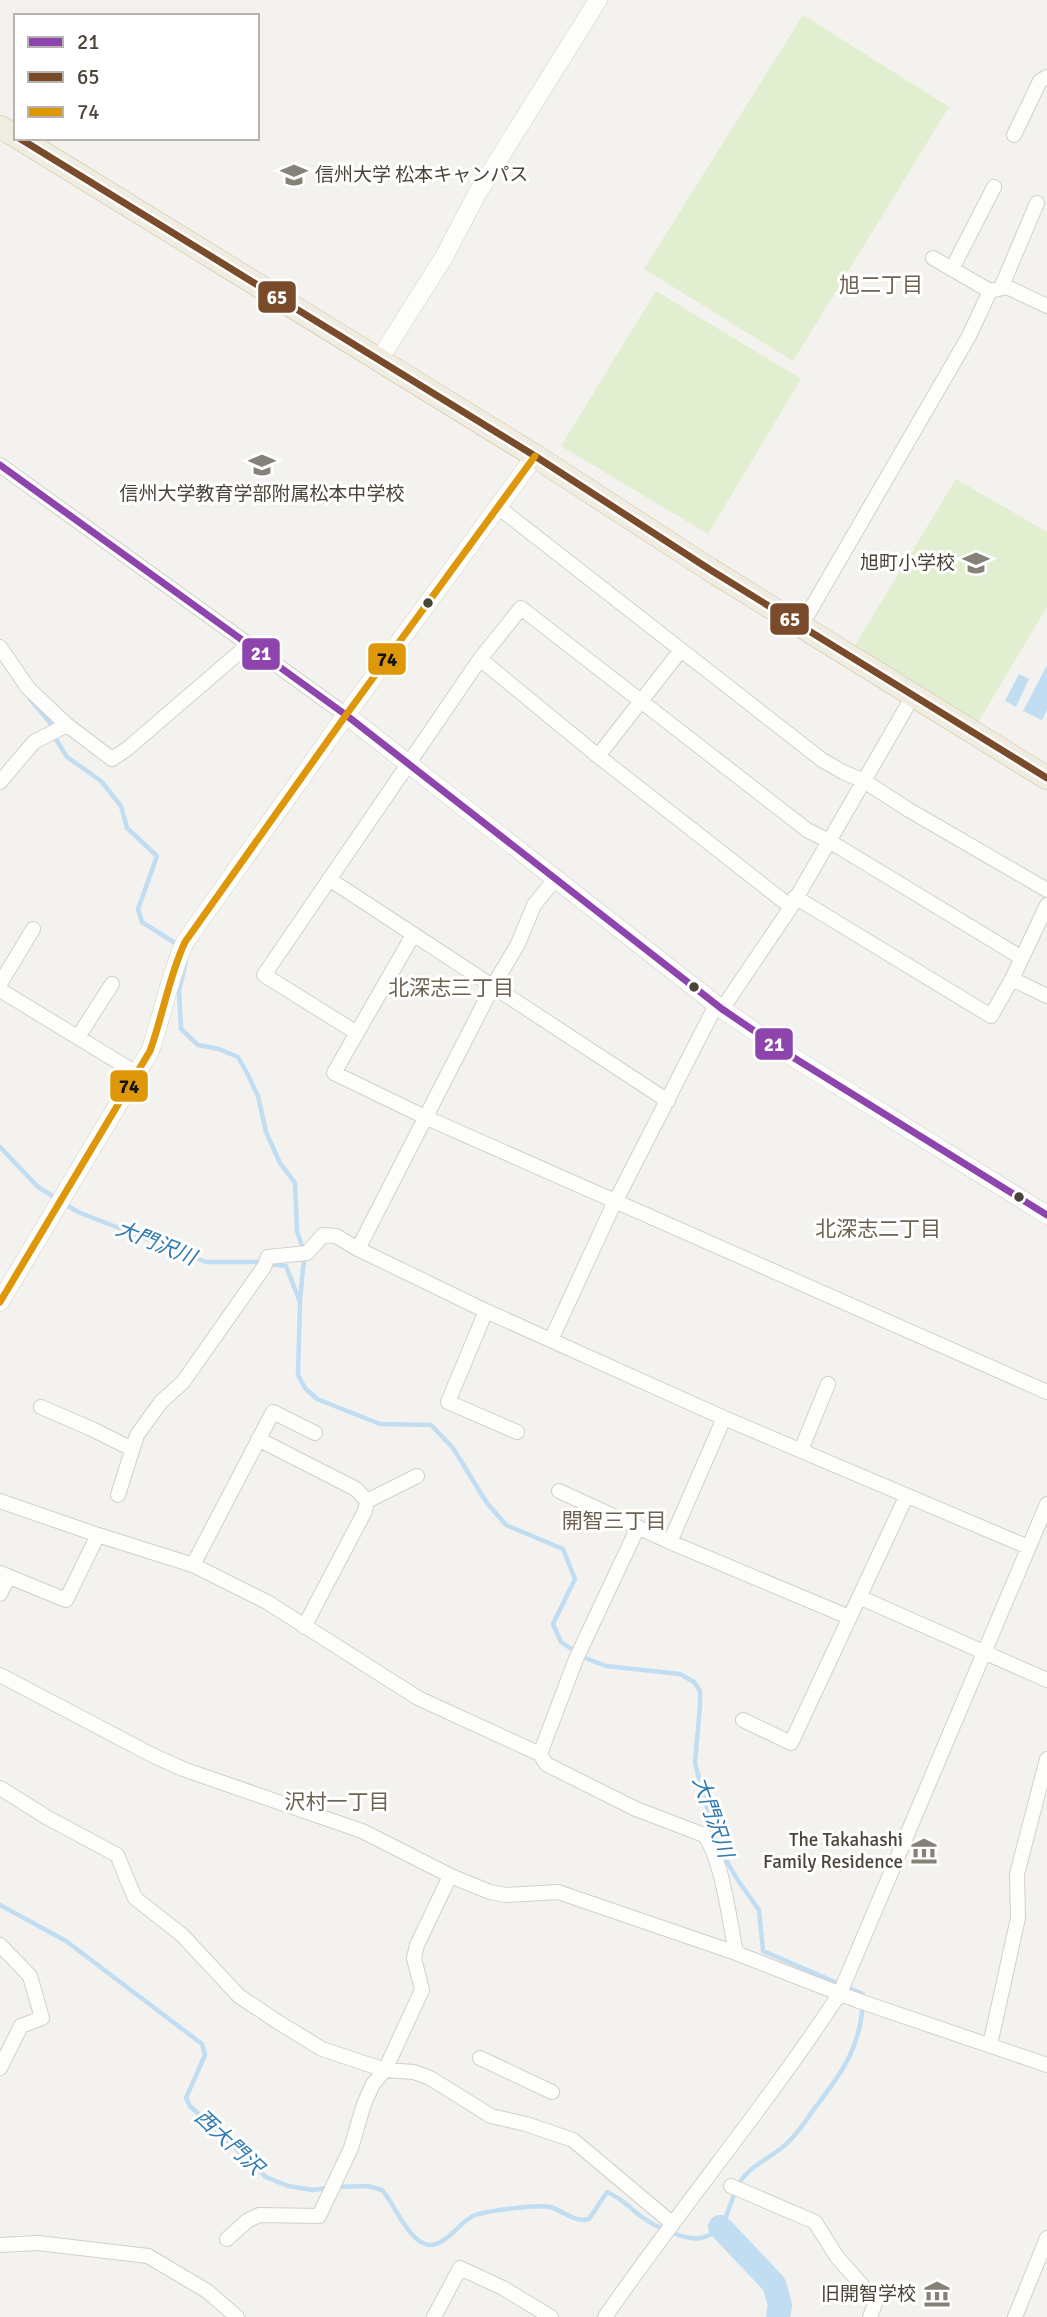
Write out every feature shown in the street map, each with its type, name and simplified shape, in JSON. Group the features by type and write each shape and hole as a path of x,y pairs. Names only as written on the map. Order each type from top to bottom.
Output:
{"highway":[{"path":"22,140 535,456 609,506 1047,778"}],"street":[{"path":"379,360 444,257 477,194 598,0"},
{"path":"1014,135 1040,81 1047,78"},
{"path":"952,269 994,187"},
{"path":"801,626 1018,251 1037,203"},
{"path":"933,258 995,290 1007,287 1047,306"},
{"path":"0,1303 150,1051 183,947 346,715 535,456"},
{"path":"0,465 346,715 719,1007 792,1056 1047,1215"},
{"path":"498,507 822,760 864,781 1047,890"},
{"path":"356,1033 264,975 480,659 521,608 807,830 1022,958"},
{"path":"0,647 28,688 67,725 112,759 249,644"},
{"path":"598,756 681,650"},
{"path":"480,659 598,756 793,902 991,1016 1047,905"},
{"path":"551,1340 615,1202 719,1007 793,902 913,696"},
{"path":"0,782 34,742 67,725"},
{"path":"329,879 668,1101"},
{"path":"358,1249 493,986 518,944 534,905 555,879"},
{"path":"0,984 33,929"},
{"path":"413,935 334,1073 427,1118 1047,1392"},
{"path":"1012,979 1047,996"},
{"path":"79,1037 112,984"},
{"path":"0,990 138,1074"},
{"path":"118,1495 137,1435 162,1402 183,1382 268,1257 307,1253 323,1235 336,1236 486,1311 724,1418 1028,1547"},
{"path":"486,1311 448,1402 517,1432"},
{"path":"801,1450 828,1384"},
{"path":"41,1407 132,1449"},
{"path":"193,1565 274,1412 315,1433"},
{"path":"670,1542 724,1418"},
{"path":"258,1439 356,1489 367,1502"},
{"path":"304,1627 365,1511 367,1502 417,1476"},
{"path":"559,1491 670,1542 849,1617"},
{"path":"744,1720 791,1743 906,1497"},
{"path":"0,1501 193,1565 267,1602 418,1698 540,1754 546,1764 636,1809 704,1835 710,1842 717,1864 736,1953"},
{"path":"607,2317 670,2228 793,2065 843,1988 1047,1504"},
{"path":"540,1754 579,1654 638,1527"},
{"path":"0,1594 4,1575 66,1600 98,1535"},
{"path":"859,1597 1047,1680"},
{"path":"0,1675 183,1769 362,1831 490,1892 506,1895 558,1892 843,1988 863,2002 1047,2065"},
{"path":"990,2045 1018,1918 1017,1874 1044,1781 1047,1759"},
{"path":"0,1788 48,1818 117,1855 135,1898 182,1934 239,1996 322,2049 385,2070 414,2072 491,2116 573,2140 670,2228"},
{"path":"227,2239 247,2221 259,2215 319,2216 351,2148 373,2084 385,2070 422,1990 414,1958 417,1945 450,1875"},
{"path":"0,1945 30,1976 42,2018 21,2026 0,2068"},
{"path":"480,2058 552,2092"},
{"path":"735,2187 814,2222 837,2257 876,2301 870,2317"},
{"path":"1015,2317 1047,2238"},
{"path":"0,2245 38,2243 148,2256 206,2291 237,2317"},
{"path":"434,2317 460,2268 503,2288 551,2317"}],"green space":[{"path":"803,15 949,107 793,361 644,269"},
{"path":"656,291 801,379 708,534 561,446"},
{"name":"旭町小学校","path":"956,479 1047,532 1047,607 977,724 854,647"}],"water":[{"path":"1047,665 1047,710 1042,720 1023,711"},
{"path":"1019,674 1029,679 1016,707 1005,701"}],"waterway":[{"path":"30,699 51,724"},
{"path":"54,736 67,757 101,781 121,806 127,828 157,856 138,909 142,922 178,945"},
{"path":"186,961 179,991 181,1029 198,1045 219,1049 238,1057 247,1073 258,1096 266,1132 280,1163 295,1183 297,1231 303,1249"},
{"name":"大門沢川","path":"0,1147 38,1187 56,1198"},
{"name":"大門沢川","path":"63,1203 78,1212 206,1262 256,1262 286,1266 300,1302 298,1375 305,1388 317,1399 380,1424 431,1425 453,1448 487,1503 506,1525 563,1549 575,1579 553,1624 561,1642 585,1658 606,1666 680,1674 694,1682 700,1691 695,1763 705,1802 725,1858 759,1910 763,1951 863,1994 855,2043 834,2082 792,2138 742,2179 723,2222 711,2235 695,2238 670,2232 647,2221 607,2192 589,2219 579,2219 544,2206 490,2212 469,2218 448,2237 430,2245 415,2238 382,2190 368,2186 336,2187"},
{"path":"300,1300 304,1259"},
{"name":"西大門沢","path":"0,1905 66,1941 202,2044 205,2055 186,2098 190,2106 266,2177 288,2186 313,2190 327,2188"},
{"name":"大門沢川","path":"720,2227 774,2284 780,2305 778,2317"}],"transit line":[{"name":"65","path":"22,140 535,456 709,569 1047,778"},
{"name":"74","path":"0,1302 150,1051 185,942 535,456"},
{"name":"21","path":"0,465 346,715 722,1009 791,1056 1047,1215"}],"place":[{"name":"信州大学 松本キャンパス","path":"294,175"},
{"name":"信州大学教育学部附属松本中学校","path":"262,465"},
{"name":"旭町小学校","path":"976,563"},
{"name":"The Takahashi Family Residence","path":"924,1851"},
{"name":"旧開智学校","path":"937,2294"}],"district":[{"name":"旭二丁目","path":"881,285"},
{"name":"北深志三丁目","path":"451,988"},
{"name":"北深志二丁目","path":"878,1229"},
{"name":"開智三丁目","path":"614,1521"},
{"name":"沢村一丁目","path":"337,1802"}]}
